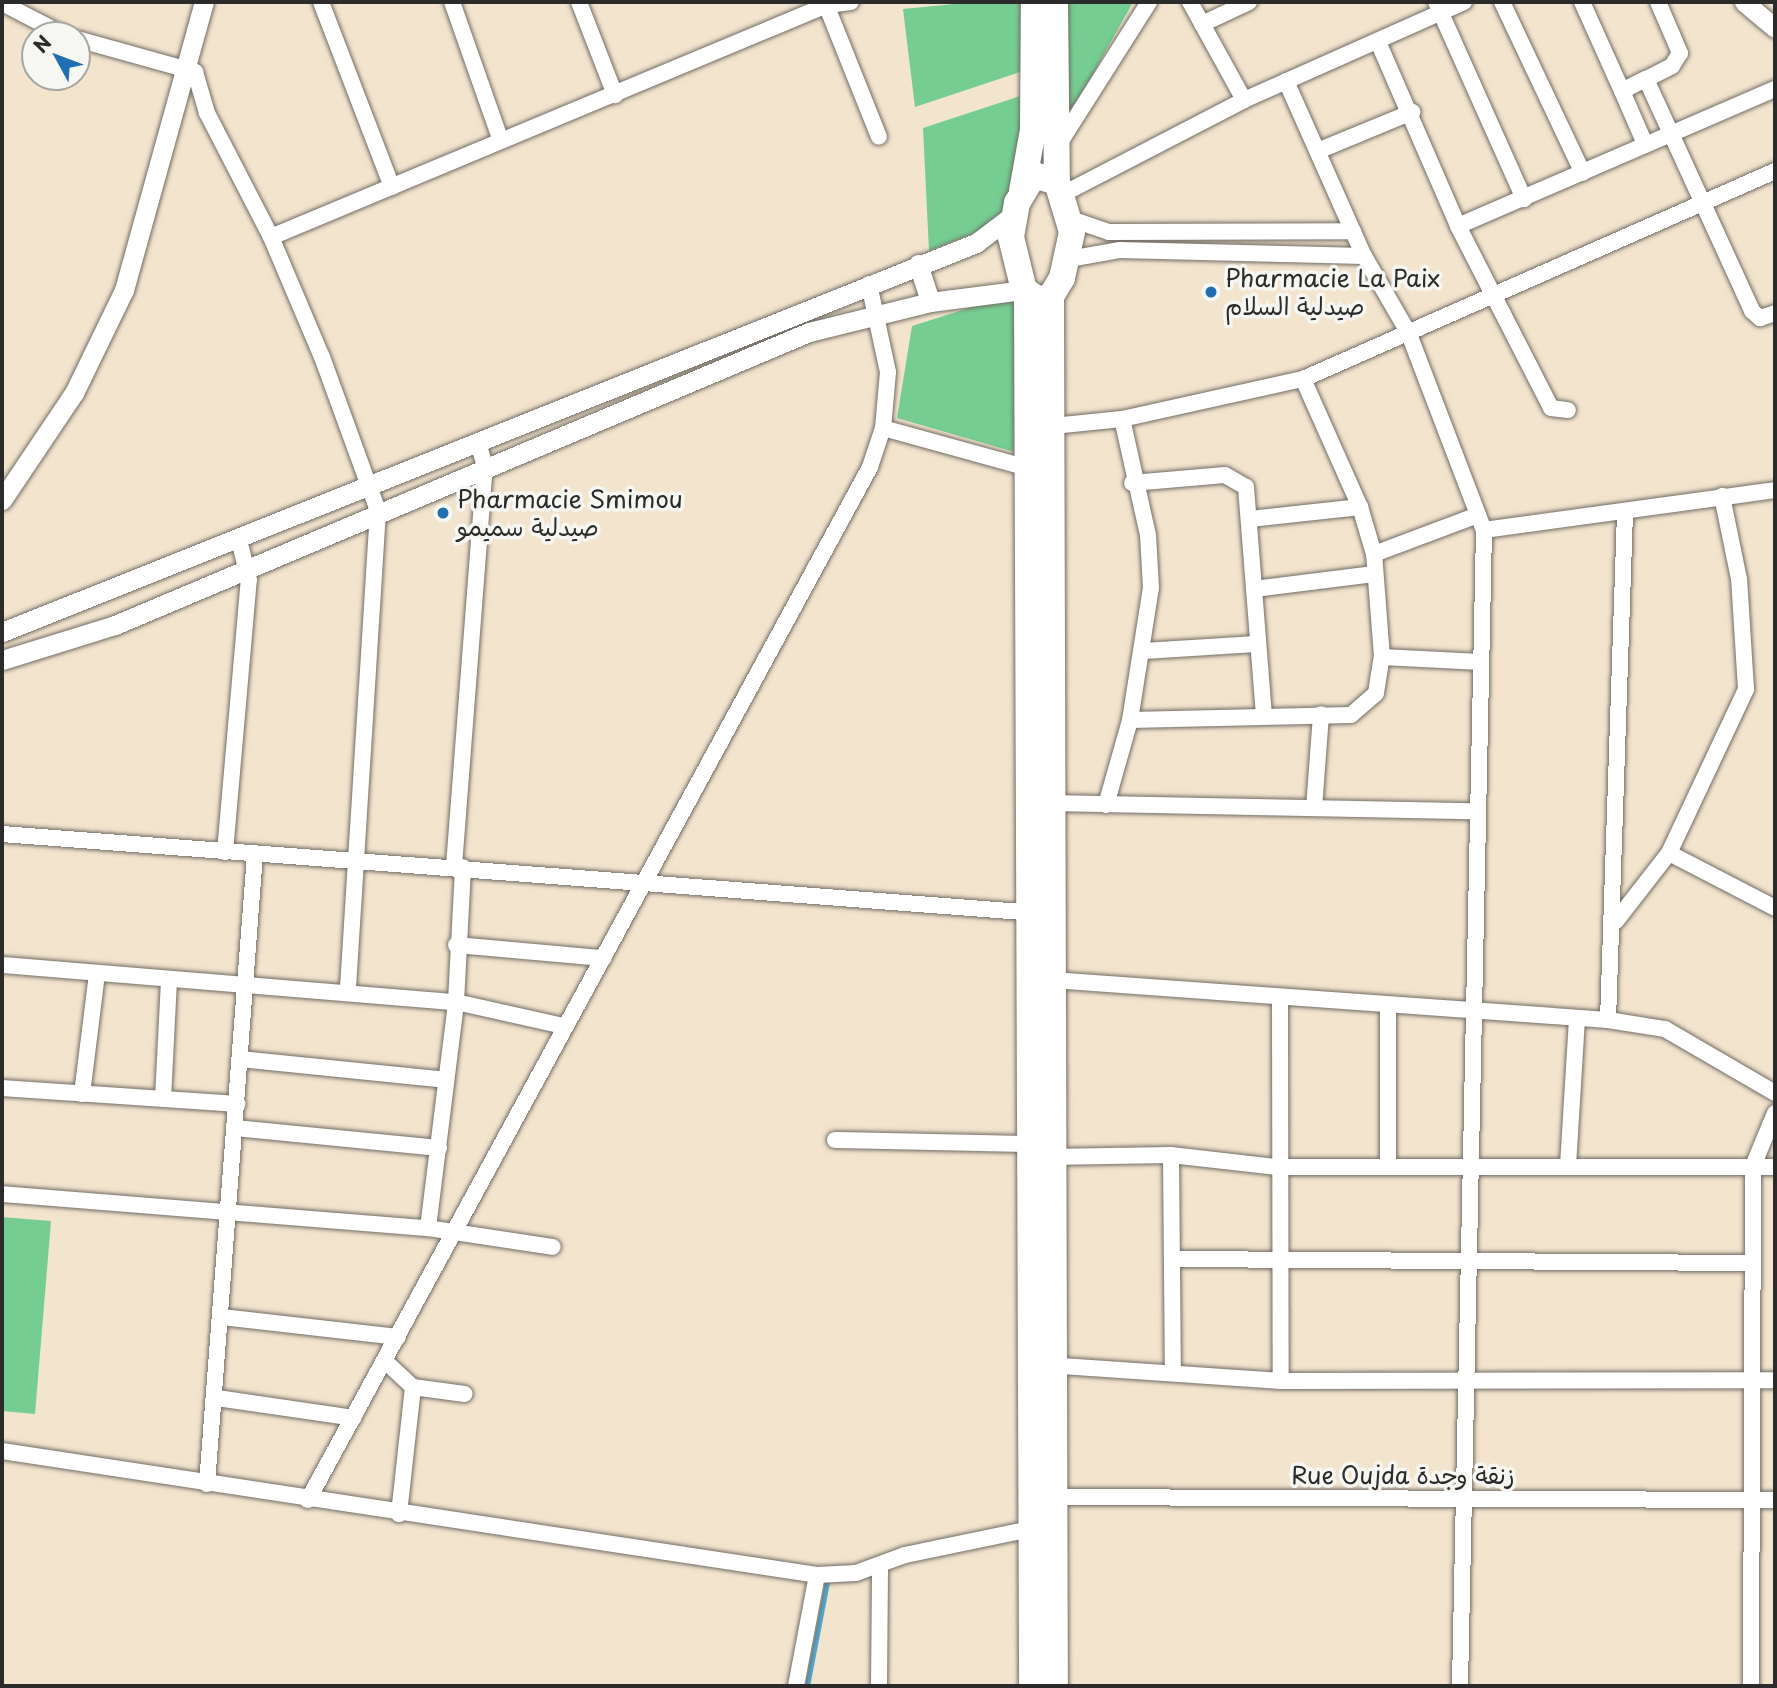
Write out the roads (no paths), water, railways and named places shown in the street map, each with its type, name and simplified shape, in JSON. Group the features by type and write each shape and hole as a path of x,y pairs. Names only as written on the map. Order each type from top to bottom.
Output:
{"highway":[{"path":"1034,2 1033,130 1017,203 1012,248 1034,293 1053,426 1039,804"},
{"path":"1032,1686 1042,1527 1042,1364 1038,1153 1039,804 1028,468 1034,293 1069,259 1064,198 1054,152 1055,2"},
{"path":"1017,203 1034,175 1064,198"},
{"path":"1038,1153 1052,980 1039,913"},
{"path":"1042,1527 1055,1686"}],"street":[{"path":"2,500 74,393 124,290 204,2"},
{"path":"321,2 392,187"},
{"path":"452,2 501,141"},
{"path":"579,2 615,95"},
{"path":"271,237 615,95 826,3 851,2"},
{"path":"1054,152 1149,2"},
{"path":"1190,2 1244,100"},
{"path":"1202,24 1249,2"},
{"path":"1353,231 1109,232 1064,198 1244,100 1379,44 1438,7 1464,2"},
{"path":"1502,2 1583,173"},
{"path":"1582,2 1645,144"},
{"path":"1622,91 1672,66 1680,52 1658,2"},
{"path":"1744,2 1775,28"},
{"path":"826,3 879,137"},
{"path":"2,4 36,21"},
{"path":"1438,7 1524,199"},
{"path":"91,43 187,66 198,77 207,113 271,237 372,488 378,511 353,858 348,991"},
{"path":"1379,44 1412,112 1458,226 1494,290 1551,408 1568,410"},
{"path":"1646,79 1752,311 1760,318 1775,313"},
{"path":"1286,81 1320,150 1364,256 1409,334 1481,523 1481,662 1468,1167 1460,1686"},
{"path":"1458,226 1775,89"},
{"path":"1320,150 1412,112"},
{"path":"1053,426 1122,419 1303,379 1409,334 1494,290 1705,204 1775,172"},
{"path":"2,632 372,488 662,367 986,238 1017,203"},
{"path":"1069,259 1120,250 1364,256"},
{"path":"918,264 930,302"},
{"path":"309,1500 386,1362 563,1026 647,881 849,512 883,428 888,372 878,313 869,284"},
{"path":"2,660 86,637 670,388 820,328 930,302 1034,293"},
{"path":"662,367 670,388"},
{"path":"1130,720 1321,714 1362,709 1376,693 1382,657 1374,554 1360,507 1303,379"},
{"path":"1105,805 1130,720 1144,651 1152,588 1148,536 1132,483 1122,419"},
{"path":"883,428 1028,468"},
{"path":"428,1228 456,1002 458,866 485,466 478,443"},
{"path":"1132,483 1234,475 1247,487 1256,644 1264,716"},
{"path":"1374,554 1481,523 1625,512 1775,490"},
{"path":"1616,921 1669,853 1746,689 1739,579 1722,496"},
{"path":"1250,519 1360,507"},
{"path":"1608,1020 1616,921 1625,512"},
{"path":"225,852 247,567 239,540"},
{"path":"1254,589 1374,574"},
{"path":"1144,651 1256,644"},
{"path":"1382,657 1481,662"},
{"path":"1314,808 1321,714"},
{"path":"1039,804 1477,811"},
{"path":"2,834 225,852 353,858 1039,913"},
{"path":"1669,853 1775,908"},
{"path":"207,1484 217,1398 255,854"},
{"path":"456,945 603,958"},
{"path":"2,965 247,986 348,991 456,1002 563,1026"},
{"path":"82,1094 97,974"},
{"path":"163,1099 169,979"},
{"path":"1052,980 1280,999 1608,1020 1665,1029 1775,1093"},
{"path":"1280,999 1277,1167 1282,1260 1281,1381"},
{"path":"1388,1006 1388,1167"},
{"path":"1568,1166 1577,1018"},
{"path":"240,1059 445,1080"},
{"path":"2,1088 237,1104"},
{"path":"1751,1686 1756,1499 1750,1380 1753,1166 1775,1113"},
{"path":"235,1128 439,1148"},
{"path":"835,1140 1038,1153 1171,1154 1277,1167 1775,1167"},
{"path":"1171,1154 1175,1259 1173,1373"},
{"path":"2,1194 428,1228 452,1235 553,1247"},
{"path":"1175,1259 1467,1266 1750,1264"},
{"path":"222,1317 398,1337"},
{"path":"386,1362 413,1387 465,1394"},
{"path":"1042,1364 1281,1381 1775,1380"},
{"path":"399,1514 413,1387"},
{"path":"217,1398 354,1418"},
{"path":"2,1451 399,1514 817,1575 880,1565 1042,1527"},
{"name":"Rue Oujda زنقة وجدة","path":"1042,1497 1775,1500"},
{"path":"879,1686 880,1565"},
{"path":"796,1686 817,1575"}],"waterway":[{"path":"807,1686 828,1577"}],"place":[{"name":"Pharmacie La Paix صيدلية السلام","path":"1211,292"},
{"name":"Pharmacie Smimou صيدلية سميمو","path":"443,513"}]}
